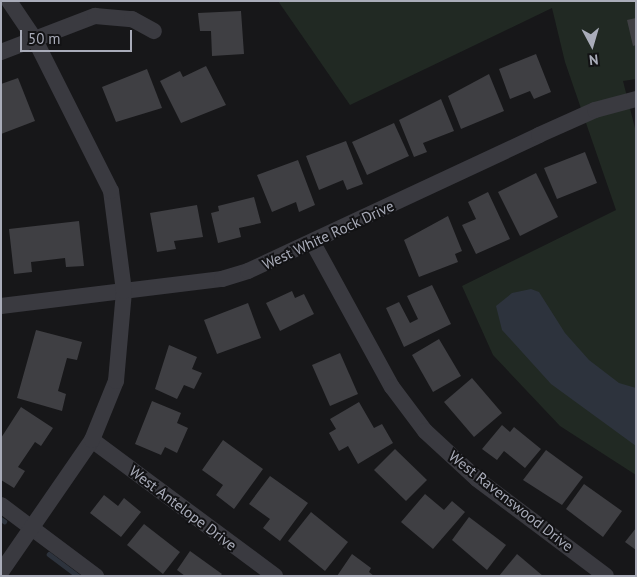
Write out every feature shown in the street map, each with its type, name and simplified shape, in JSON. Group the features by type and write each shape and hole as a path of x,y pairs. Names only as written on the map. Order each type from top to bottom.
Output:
{"street":[{"path":"1,572 32,530 92,440 116,381 124,291 111,191 34,38 9,1"},
{"path":"1,52 95,16 132,19 154,31"},
{"name":"West White Rock Drive","path":"1,306 222,279 313,243 595,110 636,99"},
{"name":"West Ravenswood Drive","path":"313,243 392,387 425,430 477,479 606,576"},
{"name":"West Antelope Drive","path":"92,440 275,576"},
{"path":"1,506 96,576"}],"shaded area":[{"path":"278,1 636,1 636,79 623,81 636,132 636,475 560,426 493,355 462,286 616,210 565,62 552,8 350,105"},
{"path":"531,289 539,292 565,333 589,360 619,383 636,388 636,446 551,384 502,330 496,306 512,293"}],"building":[{"path":"241,11 244,54 212,56 211,31 200,31 198,13"},
{"path":"636,18 636,45 633,46 627,20"},
{"path":"536,54 551,92 534,99 530,91 510,99 499,69"},
{"path":"206,66 226,105 181,123 160,81 180,71 183,77"},
{"path":"147,69 162,108 116,122 102,87"},
{"path":"489,74 504,111 461,129 448,96"},
{"path":"18,78 35,121 1,134 1,84"},
{"path":"441,99 454,131 423,143 427,152 414,157 399,120"},
{"path":"394,123 409,156 367,175 352,142"},
{"path":"346,141 363,184 347,190 343,180 319,190 306,156"},
{"path":"585,152 597,183 557,199 544,168"},
{"path":"298,160 315,205 299,212 296,202 272,212 257,175"},
{"path":"536,173 558,217 520,236 498,192"},
{"path":"488,192 510,239 476,254 462,225 476,219 468,202"},
{"path":"254,197 261,223 239,228 241,237 218,243 211,213 219,211 218,206"},
{"path":"197,205 203,237 174,241 176,249 157,252 150,213"},
{"path":"448,216 462,251 455,254 458,262 419,277 404,240"},
{"path":"79,221 84,266 66,267 65,258 31,262 32,272 14,274 9,229"},
{"path":"432,285 451,324 404,347 386,308 399,302 410,323 418,319 407,296"},
{"path":"292,291 295,298 304,294 314,314 280,331 266,303"},
{"path":"248,303 261,338 217,354 204,320"},
{"path":"36,330 82,342 77,360 67,358 58,391 66,394 62,411 17,398"},
{"path":"439,339 461,376 433,392 412,355"},
{"path":"169,345 197,357 192,369 202,373 194,389 184,385 177,399 155,389"},
{"path":"340,353 358,394 330,406 312,365"},
{"path":"472,378 502,413 474,437 444,402"},
{"path":"152,401 181,413 177,423 188,428 177,453 165,447 161,455 135,444"},
{"path":"359,402 374,428 382,424 393,443 358,464 348,446 339,451 329,433 336,429 330,419"},
{"path":"21,407 53,428 41,446 35,442 18,467 25,471 14,488 1,480 1,438"},
{"path":"502,425 510,432 514,427 541,449 525,468 504,451 497,460 482,449"},
{"path":"223,440 263,469 234,509 216,495 223,485 202,470"},
{"path":"395,449 427,480 406,501 374,470"},
{"path":"546,450 583,477 562,505 523,480"},
{"path":"270,476 308,503 280,541 263,528 270,519 249,504"},
{"path":"584,484 622,511 603,537 566,509"},
{"path":"425,494 444,510 452,501 465,512 433,549 401,522"},
{"path":"104,495 118,506 124,498 141,512 121,537 90,513"},
{"path":"311,512 348,542 325,571 288,541"},
{"path":"469,517 506,545 487,570 452,540"},
{"path":"144,524 180,552 163,574 127,545"},
{"path":"636,528 636,550 625,542"},
{"path":"190,551 222,574 220,576 185,576 177,570"},
{"path":"352,554 371,568 369,572 374,576 337,576"},
{"path":"517,554 543,576 499,576"}],"waterway":[{"path":"49,554 78,576"}]}
